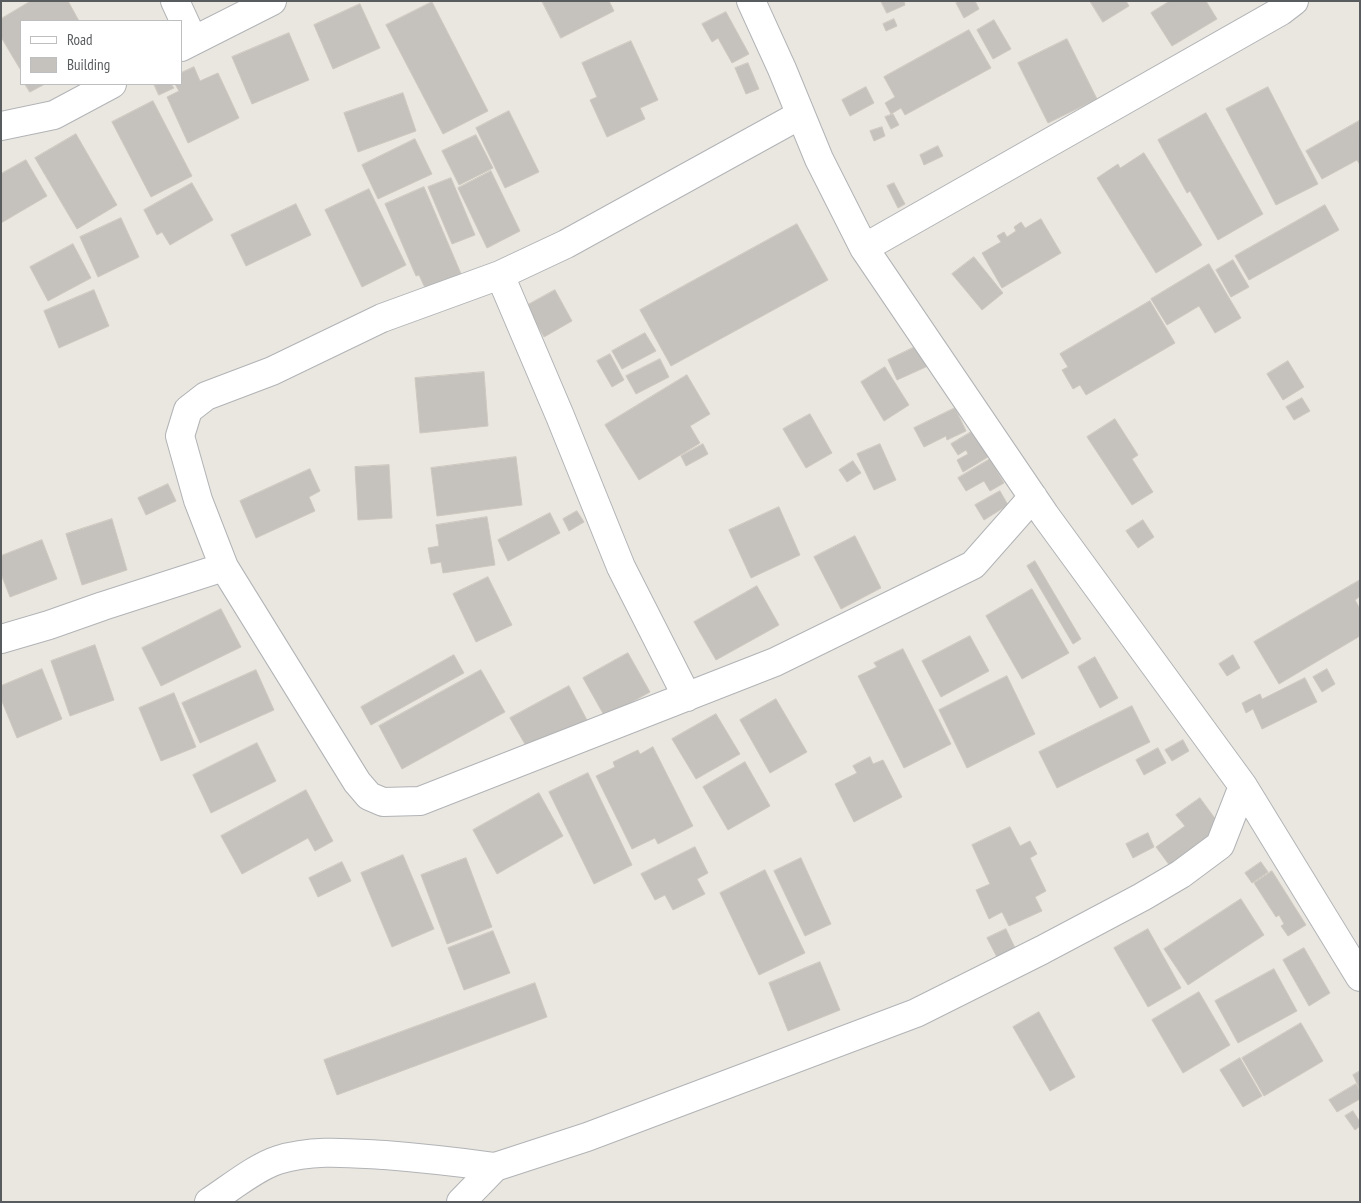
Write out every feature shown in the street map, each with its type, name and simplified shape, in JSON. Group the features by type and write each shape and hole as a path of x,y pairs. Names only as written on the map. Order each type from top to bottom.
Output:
{"street":[{"path":"175,1 180,20"},
{"path":"182,26 187,44 272,1"},
{"path":"751,1 819,159 864,248 1033,497 1243,786 1360,977"},
{"path":"864,248 1272,16 1294,1"},
{"path":"1,126 54,115 110,85"},
{"path":"800,115 566,244 500,275 382,318 272,371 206,396 188,410 180,436 198,500 224,567 357,782 369,796 382,802 420,801 775,662 973,565 1033,497"},
{"path":"500,275 621,567 687,696"},
{"path":"1,639 224,567"},
{"path":"209,1202 236,1183 277,1160 308,1154 339,1152 445,1160 495,1167 587,1137 916,1013 1042,950 1181,874 1220,845 1243,786"},
{"path":"461,1202 495,1167"}],"building":[{"path":"31,1 68,1 78,20 20,20 20,69 1,37 1,19"},
{"path":"542,1 609,1 614,11 561,38"},
{"path":"881,1 904,1 905,5 887,13"},
{"path":"959,1 975,1 979,9 964,18 956,3"},
{"path":"1090,1 1126,1 1129,6 1103,22"},
{"path":"1170,1 1206,1 1217,19 1172,46 1151,13"},
{"path":"432,2 488,111 443,134 386,25"},
{"path":"360,4 380,48 333,69 314,25"},
{"path":"726,12 749,54 732,63 718,38 712,42 702,24"},
{"path":"894,19 897,26 886,31 883,24"},
{"path":"994,20 1011,49 993,59 977,30"},
{"path":"969,30 991,68 905,115 901,108 891,114 885,103 895,97 884,77"},
{"path":"289,33 309,80 252,104 232,57"},
{"path":"1067,39 1097,99 1048,123 1018,63"},
{"path":"631,41 658,100 640,108 645,119 607,137 590,100 597,97 582,63"},
{"path":"748,63 759,89 746,94 735,68"},
{"path":"194,67 200,81 218,73 239,118 188,143 167,97 179,91 176,85 182,85 182,73"},
{"path":"26,85 43,85 30,92"},
{"path":"154,85 172,85 174,88 159,95"},
{"path":"866,87 874,103 850,116 842,100"},
{"path":"1268,87 1318,184 1276,205 1226,109"},
{"path":"403,93 416,131 358,152 344,113"},
{"path":"153,101 192,176 151,197 112,122"},
{"path":"509,111 539,172 505,188 476,128"},
{"path":"1206,113 1263,214 1218,240 1190,191 1187,193 1158,140"},
{"path":"893,114 899,125 891,129 885,117"},
{"path":"1359,121 1360,165 1357,160 1322,179 1306,151"},
{"path":"882,127 885,136 874,141 870,131"},
{"path":"76,134 117,205 77,229 35,158"},
{"path":"476,135 493,168 459,185 442,151"},
{"path":"415,139 432,174 378,199 362,165"},
{"path":"938,146 943,156 924,165 920,155"},
{"path":"1144,153 1202,245 1156,273 1097,178 1118,164 1120,168"},
{"path":"26,160 47,196 1,223 1,174"},
{"path":"491,171 520,231 487,248 458,188"},
{"path":"451,178 475,235 452,244 428,187"},
{"path":"192,183 213,220 170,245 162,232 157,235 144,210"},
{"path":"894,183 905,204 898,208 887,186"},
{"path":"424,187 462,276 427,292 419,275 416,276 385,204"},
{"path":"369,189 406,265 362,287 325,210"},
{"path":"296,204 311,235 246,266 231,235"},
{"path":"1325,205 1339,230 1249,280 1235,256"},
{"path":"121,218 139,257 98,277 80,237"},
{"path":"1041,219 1061,253 1002,288 982,253 1001,242 997,236 1004,232 1007,237 1016,231 1014,227 1021,222 1025,228"},
{"path":"797,224 828,280 671,366 640,310"},
{"path":"73,244 91,278 48,301 30,267"},
{"path":"974,257 1003,293 982,310 952,274"},
{"path":"1233,260 1249,287 1231,297 1216,270"},
{"path":"1209,264 1241,318 1215,333 1199,306 1167,325 1151,299"},
{"path":"94,290 109,326 59,348 44,311"},
{"path":"555,290 572,321 544,337 526,306"},
{"path":"1150,301 1175,343 1086,395 1080,385 1073,389 1062,370 1068,367 1060,354"},
{"path":"645,333 656,351 622,369 612,351"},
{"path":"919,345 928,366 897,380 888,360"},
{"path":"610,354 624,380 612,387 597,361"},
{"path":"660,359 669,377 636,394 626,376"},
{"path":"1288,361 1304,387 1283,400 1267,374"},
{"path":"885,367 909,405 884,421 861,382"},
{"path":"484,372 488,426 420,433 415,378"},
{"path":"687,375 710,414 690,426 700,443 639,480 605,425"},
{"path":"1302,398 1310,411 1294,420 1286,407"},
{"path":"955,408 966,431 947,440 946,436 924,447 914,428"},
{"path":"810,414 832,453 806,468 783,429"},
{"path":"1115,419 1138,455 1132,459 1153,492 1132,505 1087,437"},
{"path":"973,431 988,457 963,472 957,460 968,454 966,450 958,455 951,444"},
{"path":"703,444 708,454 686,466 681,456"},
{"path":"880,444 896,480 874,490 857,454"},
{"path":"516,457 522,505 437,516 431,468"},
{"path":"990,459 1004,483 990,491 984,481 966,491 958,478"},
{"path":"853,461 861,473 847,482 839,470"},
{"path":"389,465 392,518 358,520 355,467"},
{"path":"310,469 320,491 309,497 315,511 256,538 240,501"},
{"path":"168,484 176,501 146,515 138,498"},
{"path":"1000,491 1008,505 984,520 975,505"},
{"path":"779,507 800,555 751,578 729,530"},
{"path":"577,511 584,522 569,531 563,519"},
{"path":"550,513 560,533 508,561 498,540"},
{"path":"487,517 495,565 443,573 441,562 431,564 428,548 439,546 436,525"},
{"path":"112,519 127,570 82,585 66,534"},
{"path":"1143,520 1154,537 1138,548 1126,531"},
{"path":"855,536 881,588 841,609 814,557"},
{"path":"42,540 57,579 10,597 1,574 1,556"},
{"path":"1035,561 1081,639 1073,644 1027,566"},
{"path":"488,577 512,625 476,642 453,594"},
{"path":"1360,580 1360,598 1355,600 1360,609 1360,636 1279,684 1254,642"},
{"path":"757,586 779,625 716,660 694,622"},
{"path":"1032,589 1069,653 1022,679 986,616"},
{"path":"221,609 241,647 161,686 142,648"},
{"path":"970,636 989,671 941,697 922,661"},
{"path":"95,645 114,700 70,716 51,661"},
{"path":"903,649 951,744 904,768 858,676 877,667 874,663"},
{"path":"628,653 650,692 605,717 583,678"},
{"path":"454,655 464,673 371,725 361,707"},
{"path":"1233,655 1240,668 1227,676 1219,664"},
{"path":"1095,657 1118,698 1100,708 1078,667"},
{"path":"42,669 62,719 17,738 1,699 1,686"},
{"path":"1327,669 1335,684 1322,692 1313,677"},
{"path":"256,670 274,710 200,743 182,703"},
{"path":"481,670 505,712 402,769 379,726"},
{"path":"1007,676 1035,734 967,768 939,710"},
{"path":"1305,678 1317,702 1262,729 1253,709 1246,713 1242,703 1260,694 1262,699"},
{"path":"569,686 588,722 530,753 510,718"},
{"path":"174,693 196,747 161,761 139,708"},
{"path":"776,699 807,752 770,773 740,720"},
{"path":"1132,706 1150,742 1057,788 1039,752"},
{"path":"716,714 740,754 696,779 672,739"},
{"path":"1183,740 1189,751 1172,761 1165,750"},
{"path":"257,743 276,781 211,813 193,775"},
{"path":"653,747 693,826 658,844 655,838 632,849 596,776 615,767 613,762 638,750 640,754"},
{"path":"1158,748 1166,763 1144,775 1136,760"},
{"path":"870,757 873,764 883,760 902,797 854,822 835,784 857,773 853,766"},
{"path":"745,762 770,806 728,830 703,787"},
{"path":"588,773 632,865 594,884 549,792"},
{"path":"306,790 333,841 315,851 308,838 242,874 221,836"},
{"path":"539,793 563,836 497,874 473,830"},
{"path":"1200,798 1222,828 1170,866 1156,847 1185,826 1176,815"},
{"path":"1010,827 1020,846 1030,841 1037,854 1030,858 1046,891 1035,897 1042,911 1009,926 1002,912 989,919 976,890 990,884 972,845"},
{"path":"1148,833 1154,847 1133,858 1126,844"},
{"path":"695,847 708,873 697,879 705,894 673,910 665,895 655,900 641,874"},
{"path":"403,855 434,929 392,947 361,873"},
{"path":"466,858 492,927 447,944 421,875"},
{"path":"801,858 831,924 805,936 774,871"},
{"path":"342,862 351,881 318,897 309,878"},
{"path":"1261,862 1268,872 1252,883 1245,873"},
{"path":"765,870 805,953 759,975 720,893"},
{"path":"1272,871 1306,925 1288,936 1281,926 1284,924 1279,915 1276,917 1254,883"},
{"path":"1241,899 1264,935 1188,985 1164,949"},
{"path":"1006,929 1017,952 999,961 987,938"},
{"path":"1148,929 1181,988 1148,1007 1114,948"},
{"path":"493,931 510,973 464,990 448,948"},
{"path":"1304,948 1330,993 1309,1006 1283,960"},
{"path":"820,962 840,1010 788,1031 769,983"},
{"path":"1274,969 1297,1011 1238,1043 1215,1001"},
{"path":"535,983 547,1017 337,1095 324,1060"},
{"path":"1199,992 1230,1045 1183,1073 1152,1020"},
{"path":"1039,1012 1075,1077 1050,1091 1013,1027"},
{"path":"1301,1023 1323,1061 1264,1096 1242,1058"},
{"path":"1240,1058 1262,1096 1243,1107 1220,1070"},
{"path":"1360,1071 1360,1088 1359,1088 1353,1075"},
{"path":"1356,1084 1360,1091 1360,1099 1337,1112 1329,1100"},
{"path":"1353,1111 1360,1122 1360,1126 1355,1130 1345,1116"}]}
